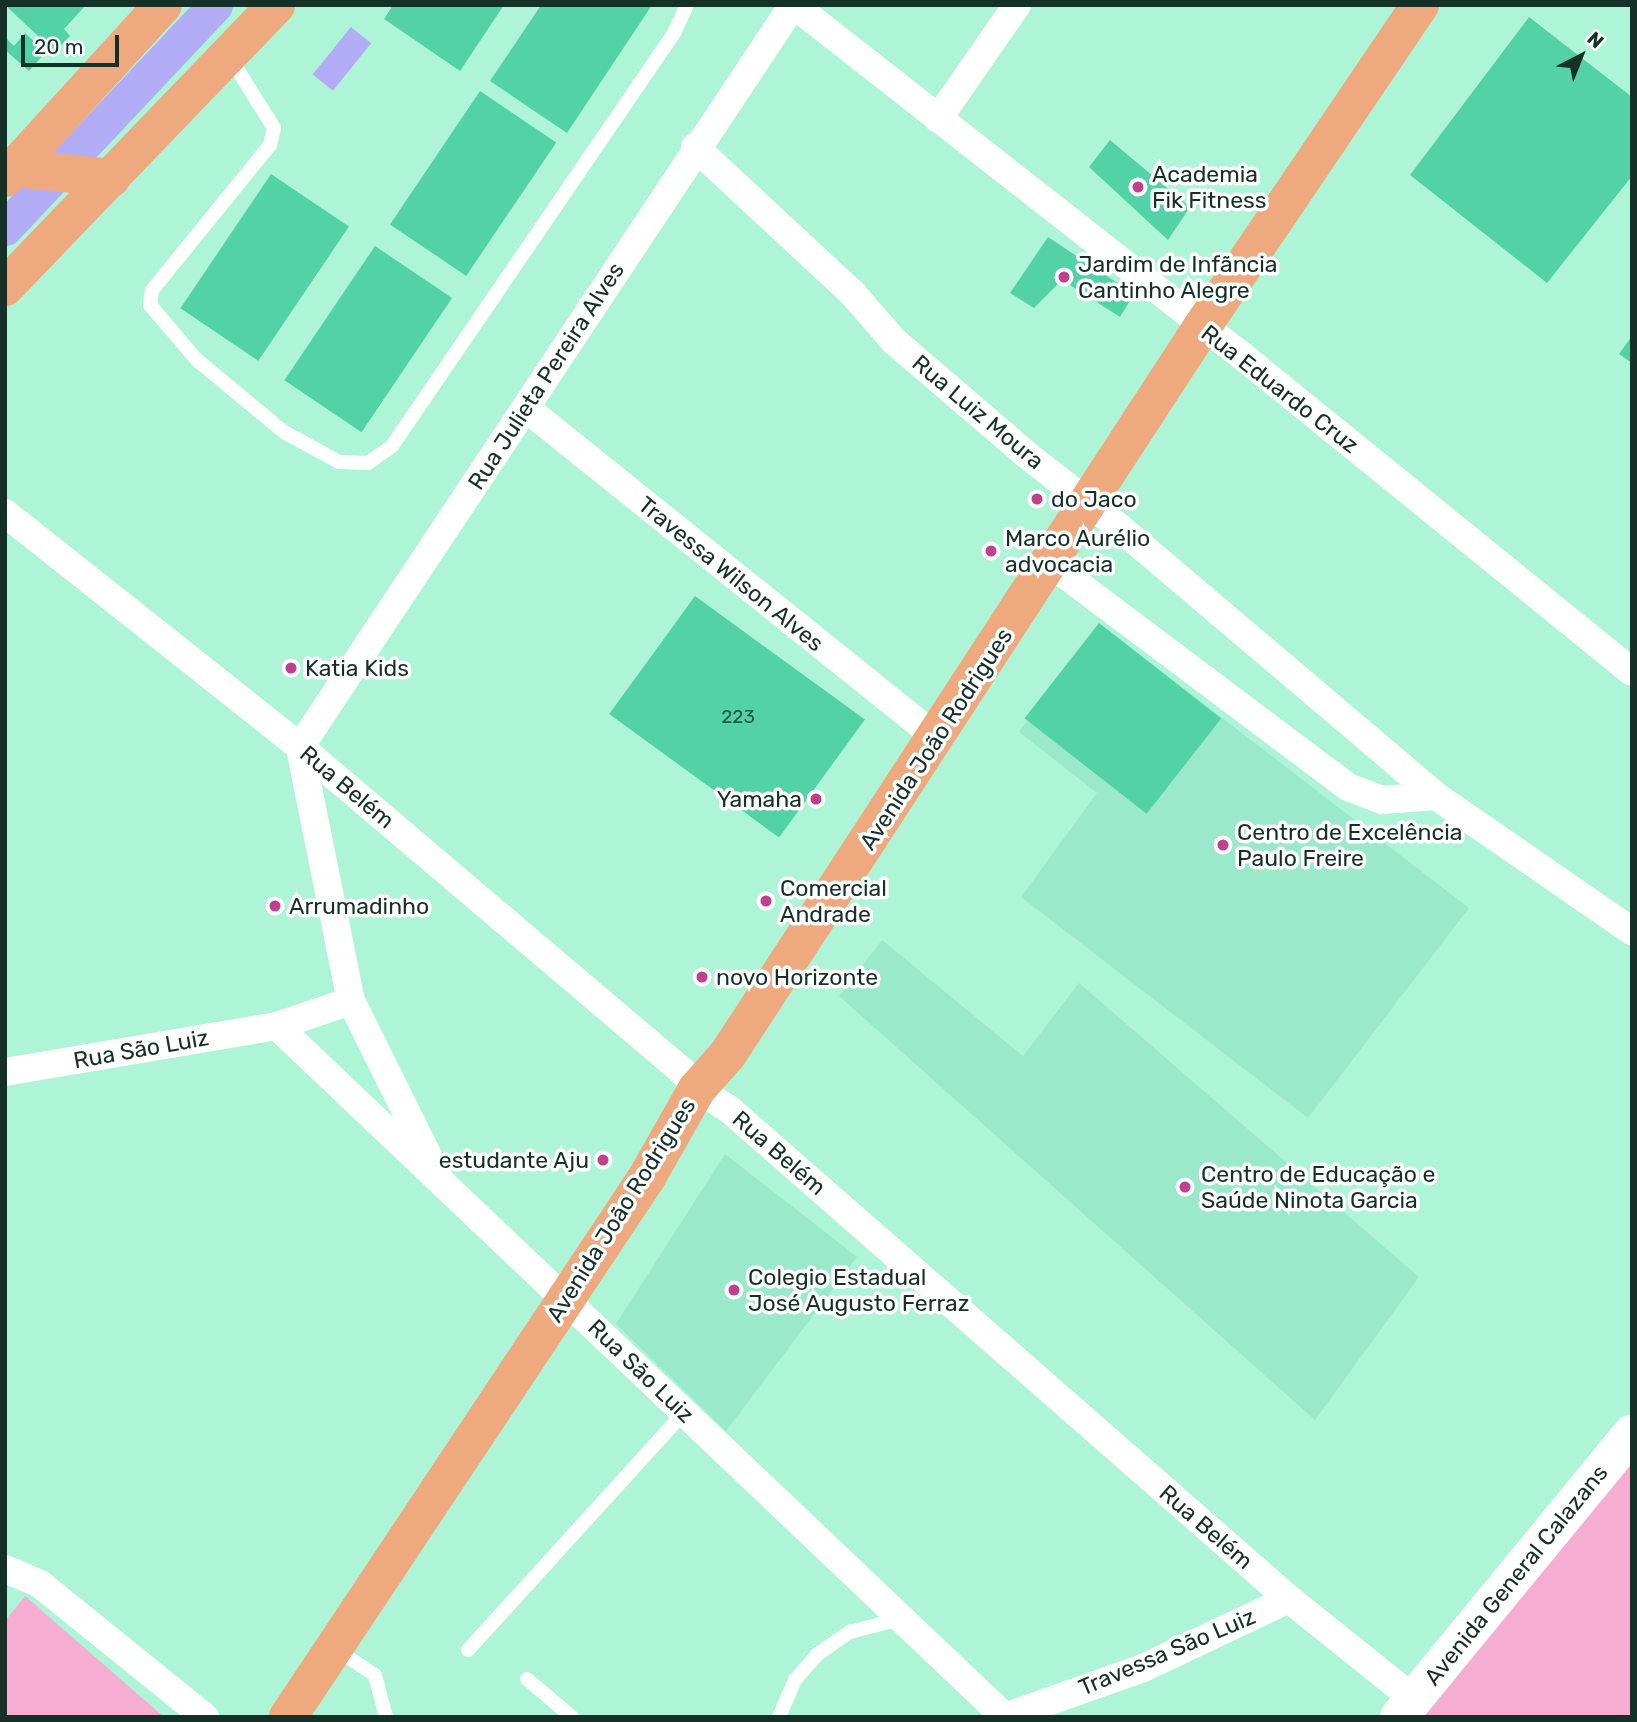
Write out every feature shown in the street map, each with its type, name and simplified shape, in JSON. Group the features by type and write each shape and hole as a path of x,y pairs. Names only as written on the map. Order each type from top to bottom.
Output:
{"main road":[{"path":"5,287 102,177 276,5"},
{"name":"Avenida João Rodrigues","path":"288,1717 647,1177 697,1089 729,1054 1051,564 1202,327 1420,5"},
{"path":"15,172 152,9"},
{"path":"15,172 102,177"},
{"name":"Avenida General Calazans","path":"1407,1708 1632,1433"}],"street":[{"name":"Rua Eduardo Cruz","path":"793,5 1632,671"},
{"name":"Rua Julieta Pereira Alves","path":"300,747 527,409 695,147 793,5"},
{"path":"938,119 1017,5"},
{"name":"Rua Luiz Moura","path":"695,147 853,294 894,341 1437,796 1632,931"},
{"name":"Travessa Wilson Alves","path":"527,409 937,737"},
{"name":"Rua Belém","path":"5,513 300,747 682,1071 697,1089 730,1110 1289,1600 1407,1708"},
{"path":"1051,564 1348,787 1382,800 1437,796"},
{"path":"300,747 351,1001 439,1178"},
{"name":"Rua São Luiz","path":"5,1072 277,1026 351,1001"},
{"name":"Rua São Luiz","path":"277,1026 1005,1717"},
{"path":"5,1569 40,1584 205,1717"},
{"name":"Travessa São Luiz","path":"1005,1717 1143,1668 1289,1600"}],"lane":[{"path":"228,55 274,128 270,145 152,290 150,304 196,359 284,432 339,462 368,463 392,446 674,33 687,5"},
{"path":"468,1650 684,1412"},
{"path":"779,1717 794,1680 818,1654 850,1632 900,1619"},
{"path":"333,1647 375,1675 386,1717"},
{"path":"527,1679 572,1717"}],"shaded area":[{"path":"351,27 371,43 333,91 313,74"},
{"name":"Centro de Excelência Paulo Freire","path":"1099,623 1469,908 1308,1118 1021,897 1097,793 1019,732"},
{"name":"Centro de Educação e Saúde Ninota Garcia","path":"882,940 1023,1056 1079,983 1419,1277 1315,1420 839,996"},
{"name":"Colegio Estadual José Augusto Ferraz","path":"725,1154 857,1257 726,1431 616,1324"},
{"path":"1632,1459 1632,1717 1424,1717"},
{"path":"25,1596 164,1717 5,1717 5,1621"}],"building":[{"path":"5,5 86,5 64,29 70,36 55,52"},
{"path":"393,5 504,5 460,71 384,19"},
{"path":"541,5 652,5 567,133 490,81"},
{"path":"1529,17 1632,97 1632,176 1547,283 1410,175"},
{"path":"25,33 46,52 29,71 5,50 7,39 14,46"},
{"path":"480,91 556,142 466,276 390,224"},
{"name":"Academia Fik Fitness","path":"1110,140 1190,207 1168,240 1089,167"},
{"path":"271,174 349,227 258,361 180,308"},
{"name":"Jardim de Infãncia Cantinho Alegre","path":"1048,237 1134,294 1120,317 1062,280 1034,308 1010,293"},
{"path":"375,246 452,298 362,432 284,380"},
{"path":"1632,336 1632,363 1619,354"},
{"path":"695,596 865,719 779,838 609,714"},
{"path":"1099,623 1221,718 1147,814 1025,718"}],"waterway":[{"path":"5,228 215,5"}],"place":[{"name":"Academia Fik Fitness","path":"1138,187"},
{"name":"Jardim de Infãncia Cantinho Alegre","path":"1064,277"},
{"name":"do Jaco","path":"1037,499"},
{"name":"Marco Aurélio advocacia","path":"991,551"},
{"name":"Katia Kids","path":"291,668"},
{"name":"Yamaha","path":"816,799"},
{"name":"Centro de Excelência Paulo Freire","path":"1223,845"},
{"name":"Comercial Andrade","path":"766,901"},
{"name":"Arrumadinho","path":"275,906"},
{"name":"novo Horizonte","path":"702,977"},
{"name":"estudante Aju","path":"603,1160"},
{"name":"Centro de Educação e Saúde Ninota Garcia","path":"1185,1187"},
{"name":"Colegio Estadual José Augusto Ferraz","path":"734,1290"}]}
